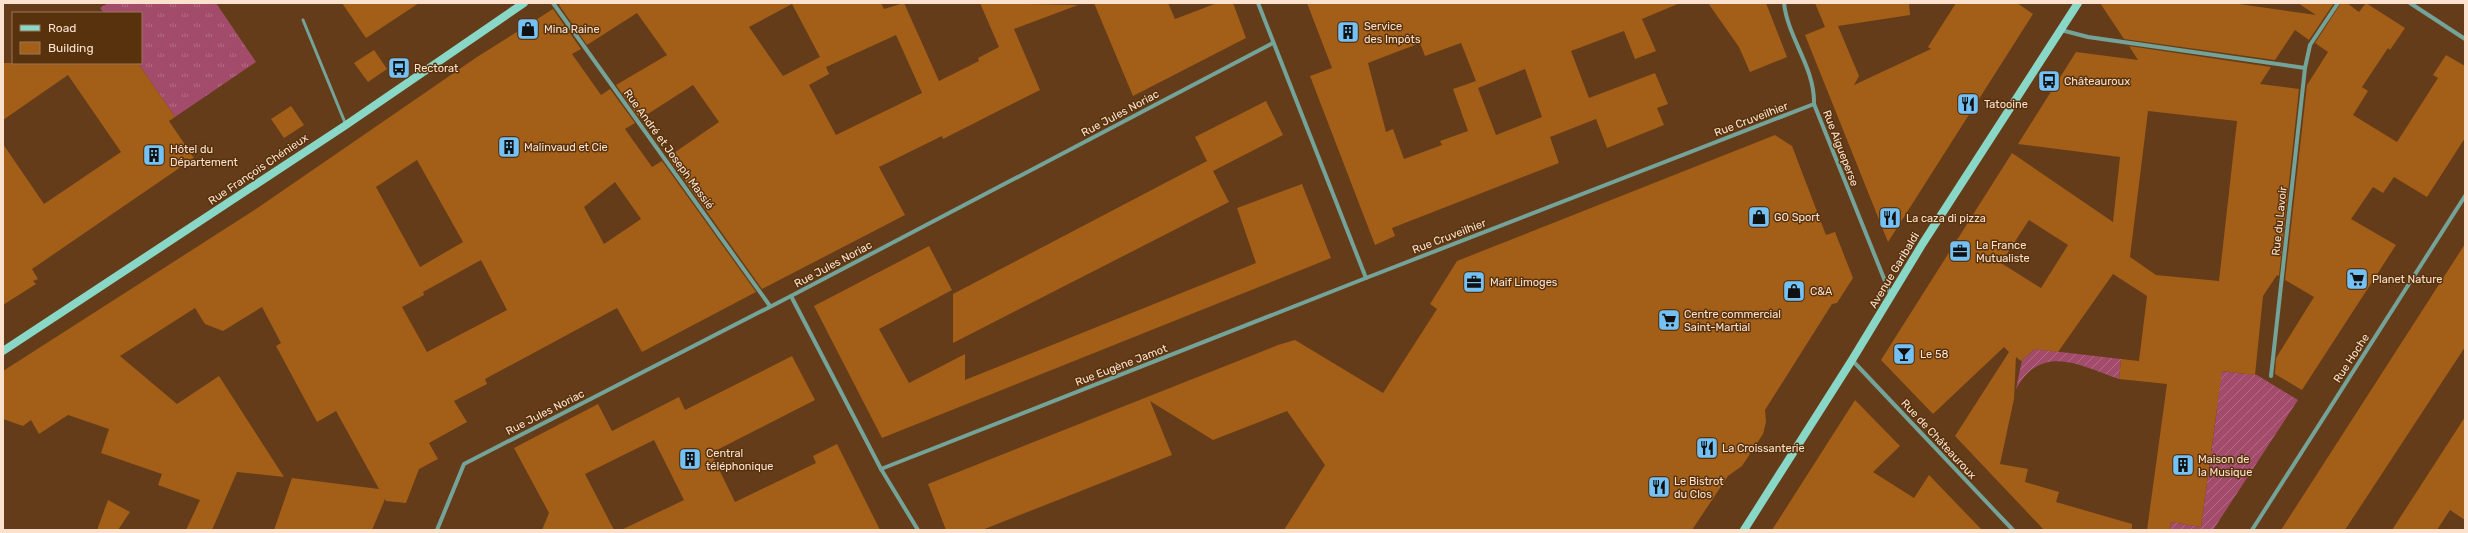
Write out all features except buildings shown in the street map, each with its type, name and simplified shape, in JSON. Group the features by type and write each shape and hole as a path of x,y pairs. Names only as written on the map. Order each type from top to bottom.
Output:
{"main road":[{"name":"Rue François Chénieux","path":"3,352 346,125 524,3"},
{"name":"Avenue Garibaldi","path":"1744,530 2078,3"}],"street":[{"name":"Rue André et Joseph Massié","path":"552,3 770,306"},
{"path":"1258,3 1366,278"},
{"name":"Rue Aigueperse","path":"1784,3 1786,19 1814,88 1814,104 1891,297"},
{"name":"Rue du Lavoir","path":"2271,376 2305,68 2310,44 2338,3"},
{"path":"2410,3 2465,39"},
{"path":"2060,30 2088,37 2305,68"},
{"name":"Rue Jules Noriac","path":"437,530 464,464 792,296 1273,43"},
{"name":"Rue Cruveilhier","path":"1366,278 1814,104"},
{"name":"Rue Hoche","path":"2252,530 2465,196"},
{"name":"Rue Eugène Jamot","path":"881,469 1366,278"},
{"path":"792,296 881,469 918,530"},
{"name":"Rue de Châteauroux","path":"1852,360 2013,530"}],"lane":[{"path":"303,20 346,125"}],"green space":[{"path":"108,3 216,3 256,62 175,117 139,64 142,64 142,12 103,12 100,8"},
{"path":"2035,349 2121,359 2119,379 2077,364 2050,362 2038,366 2026,375 2016,389 2022,360"},
{"path":"2184,367 2257,375 2298,400 2213,530 2170,530 2171,522 2201,527 2217,409 2179,403"}],"place":[{"name":"Mina Raine","path":"528,29"},
{"name":"Service des Impôts","path":"1348,32"},
{"name":"Rectorat","path":"399,68"},
{"name":"Châteauroux","path":"2049,81"},
{"name":"Tatooine","path":"1968,104"},
{"name":"Malinvaud et Cie","path":"509,147"},
{"name":"Hôtel du Département","path":"154,155"},
{"name":"GO Sport","path":"1759,217"},
{"name":"La caza di pizza","path":"1890,218"},
{"name":"La France Mutualiste","path":"1960,251"},
{"name":"Planet Nature","path":"2357,279"},
{"name":"Maif Limoges","path":"1474,282"},
{"name":"C&A","path":"1794,291"},
{"name":"Centre commercial Saint-Martial","path":"1669,320"},
{"name":"Le 58","path":"1904,354"},
{"name":"La Croissanterie","path":"1707,448"},
{"name":"Central téléphonique","path":"690,459"},
{"name":"Maison de la Musique","path":"2183,465"},
{"name":"Le Bistrot du Clos","path":"1659,487"}]}
